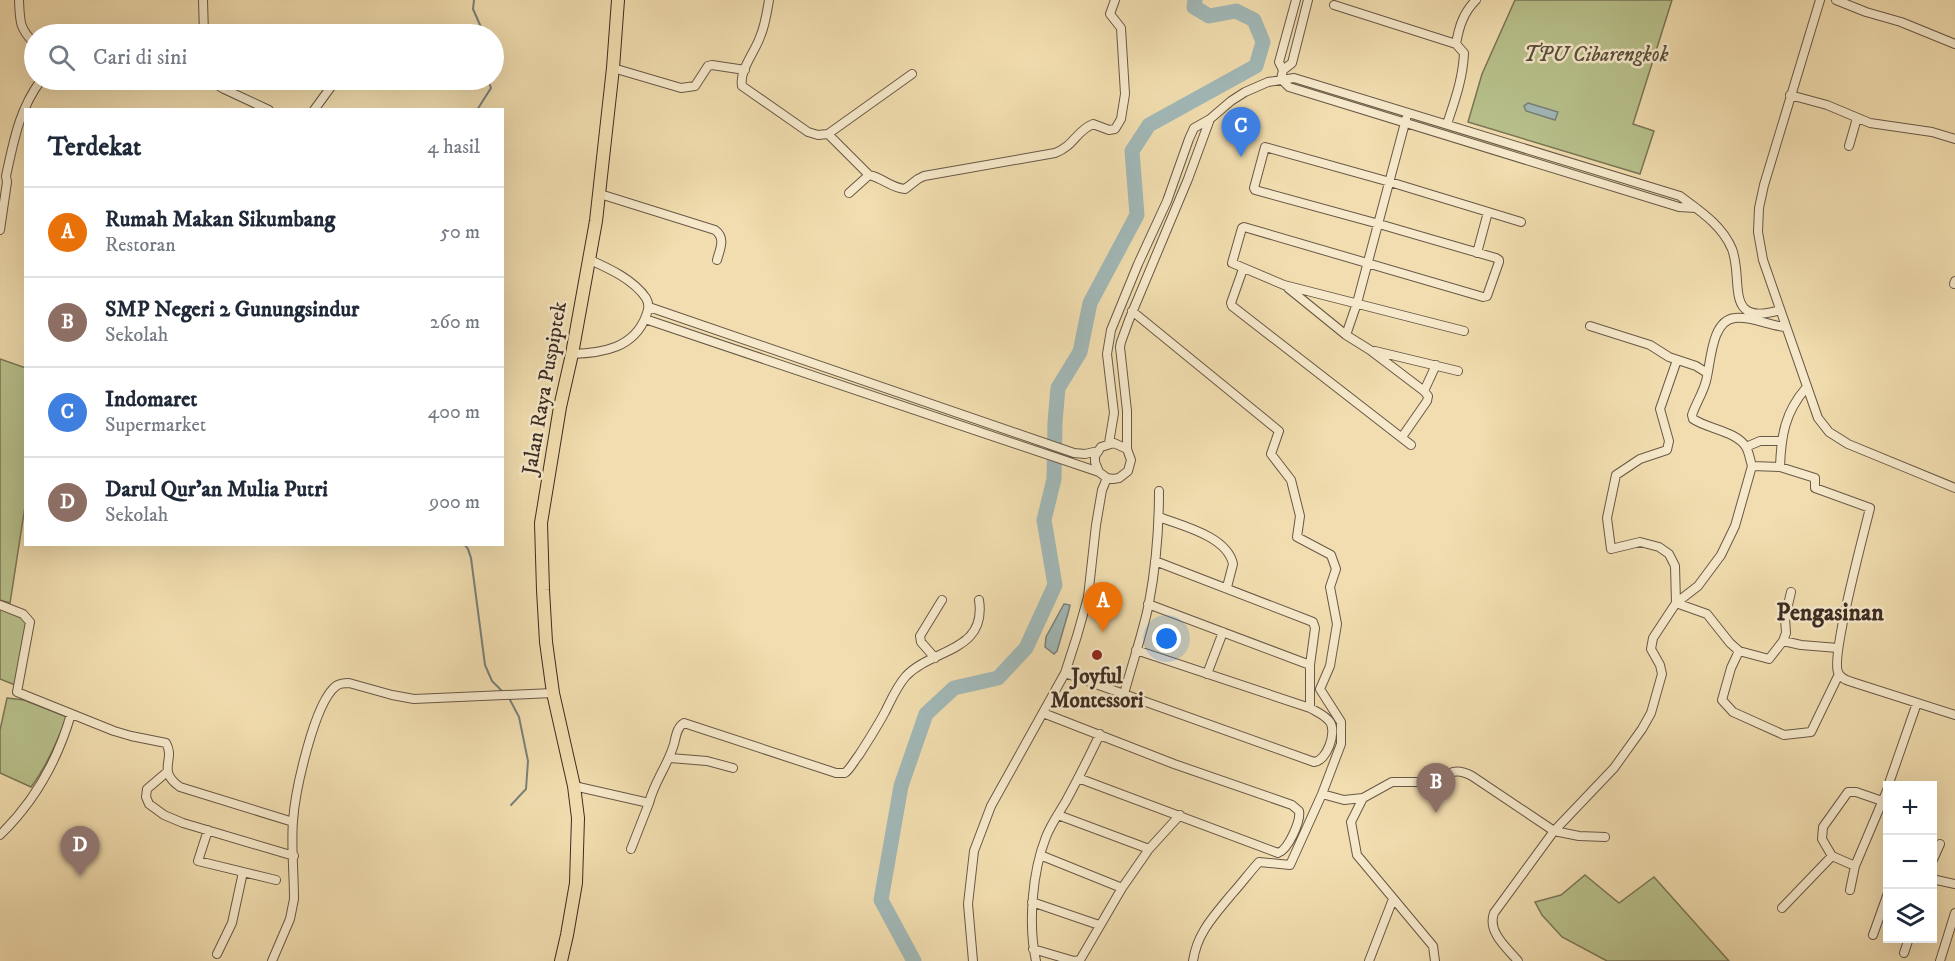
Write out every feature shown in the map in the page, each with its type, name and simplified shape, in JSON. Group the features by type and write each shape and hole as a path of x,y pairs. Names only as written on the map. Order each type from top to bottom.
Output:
{"main road":[{"name":"Jalan Raya Puspiptek","path":"561,961 576,883 578,834 574,786 553,693 544,621 542,523 560,407 572,354 600,194 618,0"}],"street":[{"path":"19,0 20,23 24,32"},
{"path":"203,0 204,24"},
{"path":"769,0 761,36 741,82 744,88 808,132 818,135 828,134 912,74"},
{"path":"828,134 869,175 882,179 892,187 905,189 924,176 1045,156 1063,150 1069,147 1085,128 1093,124 1109,130 1115,129 1121,119 1125,94 1121,28 1110,14 1115,0"},
{"path":"1456,44 1467,9 1476,0"},
{"path":"1820,0 1764,185 1758,222 1761,254 1806,388 1818,418 1825,428 1848,444 1955,488"},
{"path":"1836,0 1901,22 1955,44"},
{"path":"1281,79 1282,70 1279,62 1296,1 1308,2 1292,63 1282,70"},
{"path":"1334,5 1456,44 1464,53 1463,69 1447,124"},
{"path":"613,68 681,88 695,86 708,66 745,70"},
{"path":"1109,443 1114,413 1107,354 1111,330 1167,201 1194,128 1210,119 1245,92 1281,79 1293,78 1680,196 1708,217 1723,234 1732,250 1737,268 1739,303 1744,308 1764,315 1780,310"},
{"path":"1281,79 1289,87 1679,207 1695,208"},
{"path":"0,230 8,183 3,176 23,108 35,90"},
{"path":"226,90 265,108"},
{"path":"315,108 329,90"},
{"path":"1791,95 1827,105 1870,123 1932,132 1955,138"},
{"path":"1346,335 1358,303 1408,112"},
{"path":"1849,146 1857,118"},
{"path":"645,319 1099,472 1107,478 1119,478 1128,471 1131,460 1127,449 1127,411 1120,346 1210,119"},
{"path":"1493,149 1496,140"},
{"path":"1464,331 1284,285 1243,269 1232,262 1244,227 1486,297 1499,261 1379,224 1255,190 1266,146 1521,222"},
{"path":"849,193 869,175"},
{"path":"1176,176 1188,179"},
{"path":"600,194 715,230 721,234 723,239 717,260"},
{"path":"1477,253 1488,212"},
{"path":"572,354 595,353 619,346 639,332 649,308 647,300 626,279 611,269 588,259"},
{"path":"1243,269 1231,303 1232,306 1411,445"},
{"path":"1284,285 1428,396 1427,401 1402,436"},
{"path":"649,308 1074,453 1085,454 1098,451 1109,443 1119,444 1127,449"},
{"path":"1132,311 1279,431 1271,454 1292,480 1300,516 1297,537 1331,555 1336,569 1330,587 1337,624 1330,666 1320,689 1341,723 1341,744 1322,794 1290,865 1259,862 1214,914 1202,933 1193,961"},
{"path":"1518,961 1493,928 1492,917 1554,831 1623,758 1651,713 1662,670 1651,649 1651,643 1668,613 1676,603 1698,586 1721,555 1735,526 1752,466 1746,447 1736,438 1704,426 1693,419 1692,415 1706,381 1717,332 1728,320 1743,318 1786,327"},
{"path":"1590,326 1650,345 1707,373"},
{"path":"1370,350 1458,371"},
{"path":"1676,603 1675,566 1669,554 1659,547 1640,542 1611,549 1607,518 1616,475 1640,459 1667,450 1669,441 1660,409 1677,360"},
{"path":"1424,391 1436,364"},
{"path":"1780,467 1781,441 1788,415 1806,388"},
{"path":"1746,447 1760,441 1781,441"},
{"path":"1098,451 1095,462 1099,472"},
{"path":"1752,466 1780,467 1815,477 1815,488 1870,508 1838,648 1836,664 1839,674 1852,682 1955,715"},
{"path":"973,961 968,904 974,851 991,806 1065,673 1088,597 1096,525 1102,490 1107,478"},
{"path":"1124,694 1148,604 1155,561 1159,491"},
{"path":"1159,517 1209,536 1228,553 1233,564 1227,587"},
{"path":"1155,561 1313,622 1315,628 1310,664 1310,708"},
{"path":"1676,603 1707,614 1739,651 1769,659 1783,641 1786,633 1785,618 1791,592"},
{"path":"935,658 920,636 942,600"},
{"path":"631,849 652,792 670,758 679,727 682,724 686,723 836,773 844,773 873,733 903,681 916,668 957,647 978,627 979,600"},
{"path":"1148,604 1310,664"},
{"path":"0,605 23,614 30,622 17,692 131,736 166,743 169,746 167,772 171,780 187,790 293,822"},
{"path":"1208,674 1223,632"},
{"path":"1783,641 1838,648"},
{"path":"1065,673 1317,762 1322,759 1329,748 1331,723 1323,715 1310,708 1136,650"},
{"path":"1739,651 1731,668 1722,700 1733,712 1784,735 1811,732 1839,674"},
{"path":"272,961 293,909 293,822 304,759 325,702 337,686 349,683 414,699 553,693"},
{"path":"1890,781 1917,703"},
{"path":"1043,713 1174,764 1292,805 1299,811 1300,816 1284,850 1278,853 1078,778"},
{"path":"0,835 12,823 47,773 62,742 71,714"},
{"path":"1036,961 1032,902 1040,855 1049,830 1100,734"},
{"path":"670,758 706,761 733,768"},
{"path":"1322,794 1344,800 1363,798 1392,782 1438,782 1448,773 1460,771 1472,776 1554,831 1579,836 1605,837"},
{"path":"167,772 147,789 146,797 149,804 164,815 183,823 294,856"},
{"path":"574,786 649,803"},
{"path":"1856,866 1832,856 1823,842 1823,826 1851,791 1883,802"},
{"path":"1363,798 1352,822 1357,855 1433,946 1435,961"},
{"path":"1850,890 1856,866 1883,807"},
{"path":"1058,815 1149,849"},
{"path":"1034,949 1079,961 1122,888 1149,849 1180,815"},
{"path":"208,830 198,861 276,880"},
{"path":"1937,851 1940,844"},
{"path":"1040,855 1122,888"},
{"path":"1782,908 1832,856"},
{"path":"217,954 232,923 243,872"},
{"path":"1937,880 1955,884"},
{"path":"1369,961 1393,899"},
{"path":"1032,902 1099,925"},
{"path":"1873,935 1883,905"},
{"path":"1940,961 1955,912"},
{"path":"1904,953 1908,943"}],"green space":[{"name":"TPU Cibarengkok","path":"1515,0 1672,0 1633,124 1654,131 1640,174 1468,122 1482,74"},
{"path":"0,359 24,367 24,513 10,603 0,600"},
{"path":"0,609 22,617 27,623 15,685 0,679"},
{"path":"7,698 24,700 67,717 47,762 31,787 0,773 0,730"},
{"path":"1585,875 1619,903 1654,877 1729,961 1607,961 1562,937 1542,915 1535,902 1561,895"}],"water":[{"path":"1528,103 1558,112 1555,120 1526,111 1524,106"},
{"path":"1064,604 1070,605 1057,651 1054,654 1045,647 1046,637"}],"waterway":[{"path":"474,0 473,9 480,24"},
{"path":"914,961 881,900 901,786 926,714 954,688 998,678 1026,648 1055,585 1044,520 1054,479 1058,388 1080,352 1090,303 1137,215 1132,151 1149,125 1256,66 1263,42 1254,20 1236,11 1209,16 1194,7 1195,0"},
{"path":"478,108 490,90"},
{"path":"466,546 471,558 485,665 492,681 503,692"},
{"path":"509,698 519,717 528,761 526,789 511,805"}],"place":[{"name":"Indomaret","path":"1241,157"},
{"name":"Rumah Makan Sikumbang","path":"1103,632"},
{"name":"Joyful Montessori","path":"1097,655"},
{"name":"SMP Negeri 2 Gunungsindur","path":"1436,813"},
{"name":"Darul Qur'an Mulia Putri","path":"80,876"}],"district":[{"name":"Pengasinan","path":"1830,613"}]}
